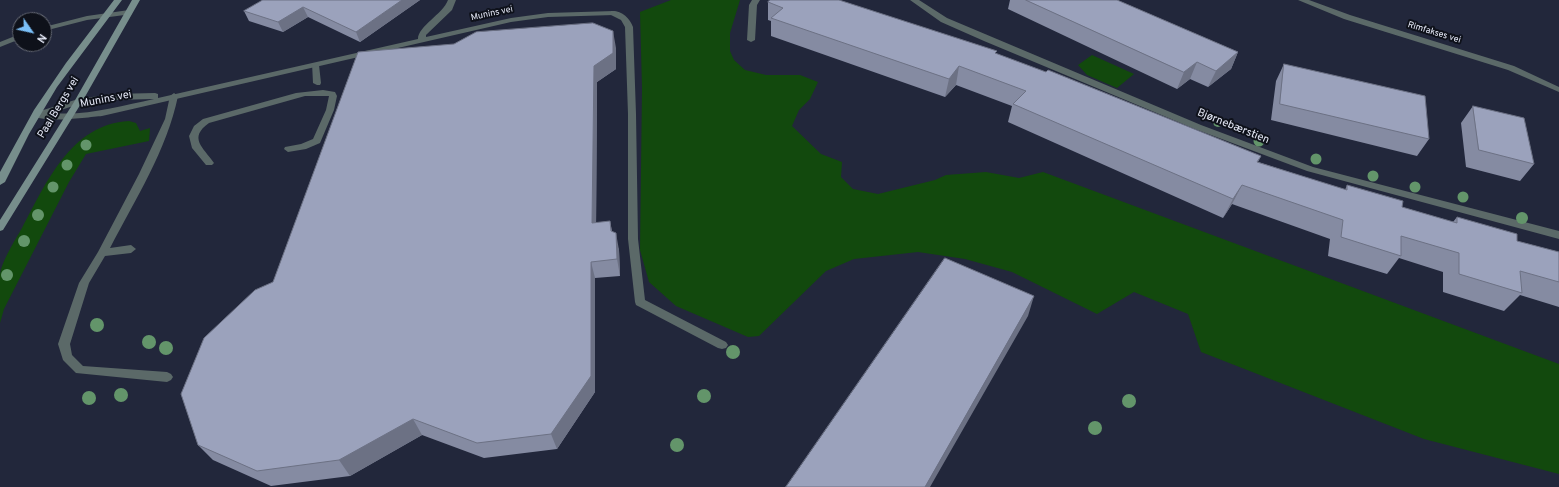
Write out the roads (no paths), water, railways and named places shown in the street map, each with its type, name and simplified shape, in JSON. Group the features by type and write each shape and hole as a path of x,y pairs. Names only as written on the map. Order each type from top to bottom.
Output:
{"street":[{"name":"Paal Bergs vei","path":"0,182 11,158 63,73 118,0"},
{"name":"Paal Bergs vei","path":"0,228 66,118 78,102 136,0"},
{"path":"422,40 422,34 449,8 452,0"},
{"path":"750,40 753,5 756,0"},
{"name":"Bjørnebærstien","path":"914,0 944,20 987,39 1269,155 1356,182 1559,235"},
{"name":"Rimfakses vei","path":"1302,0 1347,18 1510,68 1559,90"},
{"path":"52,26 106,15 129,12"},
{"name":"Munins vei","path":"37,115 66,118 102,113 511,20 574,14 614,13 623,17 628,22 629,27 632,114 633,239 640,302 687,328 722,344"},
{"path":"0,44 12,39"},
{"path":"315,65 317,83"},
{"path":"209,163 197,151 192,142 196,130 206,121 224,114 261,107 304,94 317,92 332,94 333,96 330,110 317,141 303,147 288,149"},
{"path":"167,377 80,370 67,357 64,344 82,290 144,174 169,119 174,96"},
{"name":"Munins vei","path":"37,115 78,102 113,98 174,96"},
{"path":"102,253 131,249"}]}
